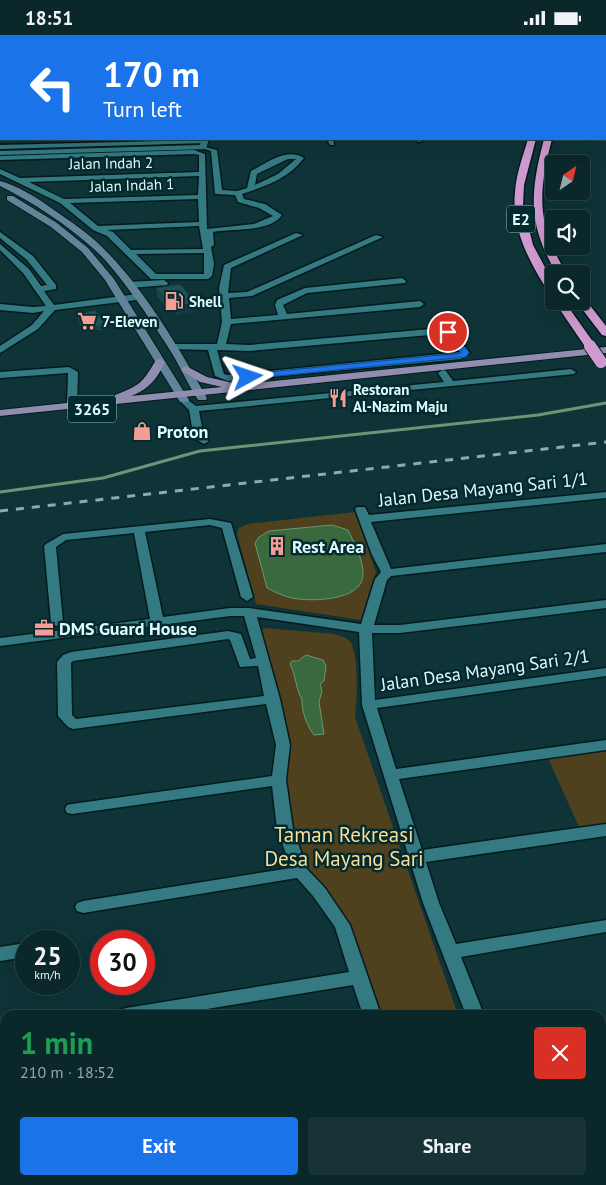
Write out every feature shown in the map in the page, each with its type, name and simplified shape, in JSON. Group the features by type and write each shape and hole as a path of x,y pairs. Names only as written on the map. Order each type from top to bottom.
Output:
{"highway":[{"name":"E2","path":"532,140 519,192 520,214 529,248 545,279"},
{"name":"E2","path":"548,140 540,174 537,204 543,233 558,265"},
{"path":"565,310 590,346 604,362"},
{"path":"588,310 606,333"}],"main road":[{"path":"0,183 33,199 66,222 99,249 129,285 173,347 200,396"},
{"path":"0,193 21,203 54,225 85,250 109,279 182,398"},
{"name":"3265","path":"200,396 266,386 606,350"},
{"path":"104,403 140,388 153,379 160,362"},
{"name":"3265","path":"0,417 443,373 604,362"},
{"path":"186,369 216,384 266,386"},
{"name":"3265","path":"0,413 182,398"}],"street":[{"path":"0,147 19,143 113,141 203,145 214,150 218,192 238,193 250,189 281,176 296,165 300,158 283,157 254,173 250,189"},
{"path":"2,156 203,145"},
{"path":"72,153 107,155 203,145"},
{"path":"0,171 62,201 96,227 110,234 154,277 208,276 208,251 203,237 202,224 203,145"},
{"path":"106,170 107,155"},
{"name":"Jalan Indah 2","path":"19,180 106,170 203,174"},
{"path":"129,285 211,279 213,276 209,231 219,227 255,226 276,218 278,215 262,206 241,200 238,193"},
{"name":"Jalan Indah 1","path":"62,201 203,197"},
{"path":"96,227 202,224"},
{"path":"0,234 30,258 53,287 39,289"},
{"path":"173,347 217,347 249,348 442,331 450,334 465,353 461,356 228,378 220,376 218,372 217,347 227,322 223,296 228,267 299,235"},
{"path":"223,296 249,294 379,237"},
{"path":"1,247 15,245"},
{"path":"1,247 26,271 52,308"},
{"path":"129,252 208,251"},
{"path":"284,317 279,305 280,302 301,292 402,281"},
{"path":"0,307 33,310 137,297"},
{"path":"227,322 420,304"},
{"path":"0,350 36,327 52,308"},
{"path":"0,375 64,369 73,372 72,406"},
{"path":"182,398 194,409 571,372"},
{"path":"443,373 450,384"},
{"path":"200,396 194,409 198,438 204,441"},
{"name":"Jalan Desa Mayang Sari 1/1","path":"388,573 378,555 363,514 606,495"},
{"path":"57,622 50,546 63,537 210,521 227,525 264,661 284,745 279,780 285,829 300,872 319,891 342,925 370,1010"},
{"path":"139,529 157,620"},
{"path":"472,1010 431,903 369,705 365,646 366,629 381,579 388,573 606,547"},
{"path":"0,641 230,612 248,604 366,629 400,629 606,604"},
{"path":"264,661 244,664 236,637 228,635 76,655 68,658 64,663 65,716 73,724 272,699"},
{"name":"Jalan Desa Mayang Sari 2/1","path":"369,705 606,672"},
{"path":"391,775 606,745"},
{"path":"72,809 279,780"},
{"path":"417,857 606,830"},
{"path":"82,907 300,872"},
{"path":"450,952 606,926"},
{"path":"0,954 15,952"},
{"path":"157,1010 360,977"}],"green space":[{"path":"355,512 376,572 361,620 256,604 237,534 239,528 248,524"},
{"name":"Taman Rekreasi Desa Mayang Sari","path":"265,628 334,634 345,638 351,643 354,650 356,669 355,717 456,1010 366,1010 344,932 297,872 276,802 287,746 258,632"},
{"path":"606,750 606,823 579,827 548,758"}],"shaded area":[{"path":"332,525 348,530 356,546 363,575 360,584 354,590 334,598 311,600 289,597 267,588 255,543 259,537 269,531"},
{"path":"306,655 323,660 326,666 324,681 320,684 322,691 319,702 324,734 314,735 309,727 290,664 292,661 298,661"}],"building":[{"path":"180,284 192,298 188,298 193,304 177,306 172,301 167,301 156,288"},
{"path":"95,310 108,327 85,328 77,315"}],"waterway":[{"path":"0,492 103,478 200,451 538,415 606,403"}],"railway":[{"path":"0,511 606,442"}],"place":[{"name":"Shell","path":"174,301"},
{"name":"7-Eleven","path":"87,321"},
{"name":"Restoran Al-Nazim Maju","path":"338,398"},
{"name":"Proton","path":"142,431"},
{"name":"Rest Area","path":"277,546"},
{"name":"DMS Guard House","path":"44,628"}],"route":[{"path":"248,377 463,356 465,353 448,332"}]}
